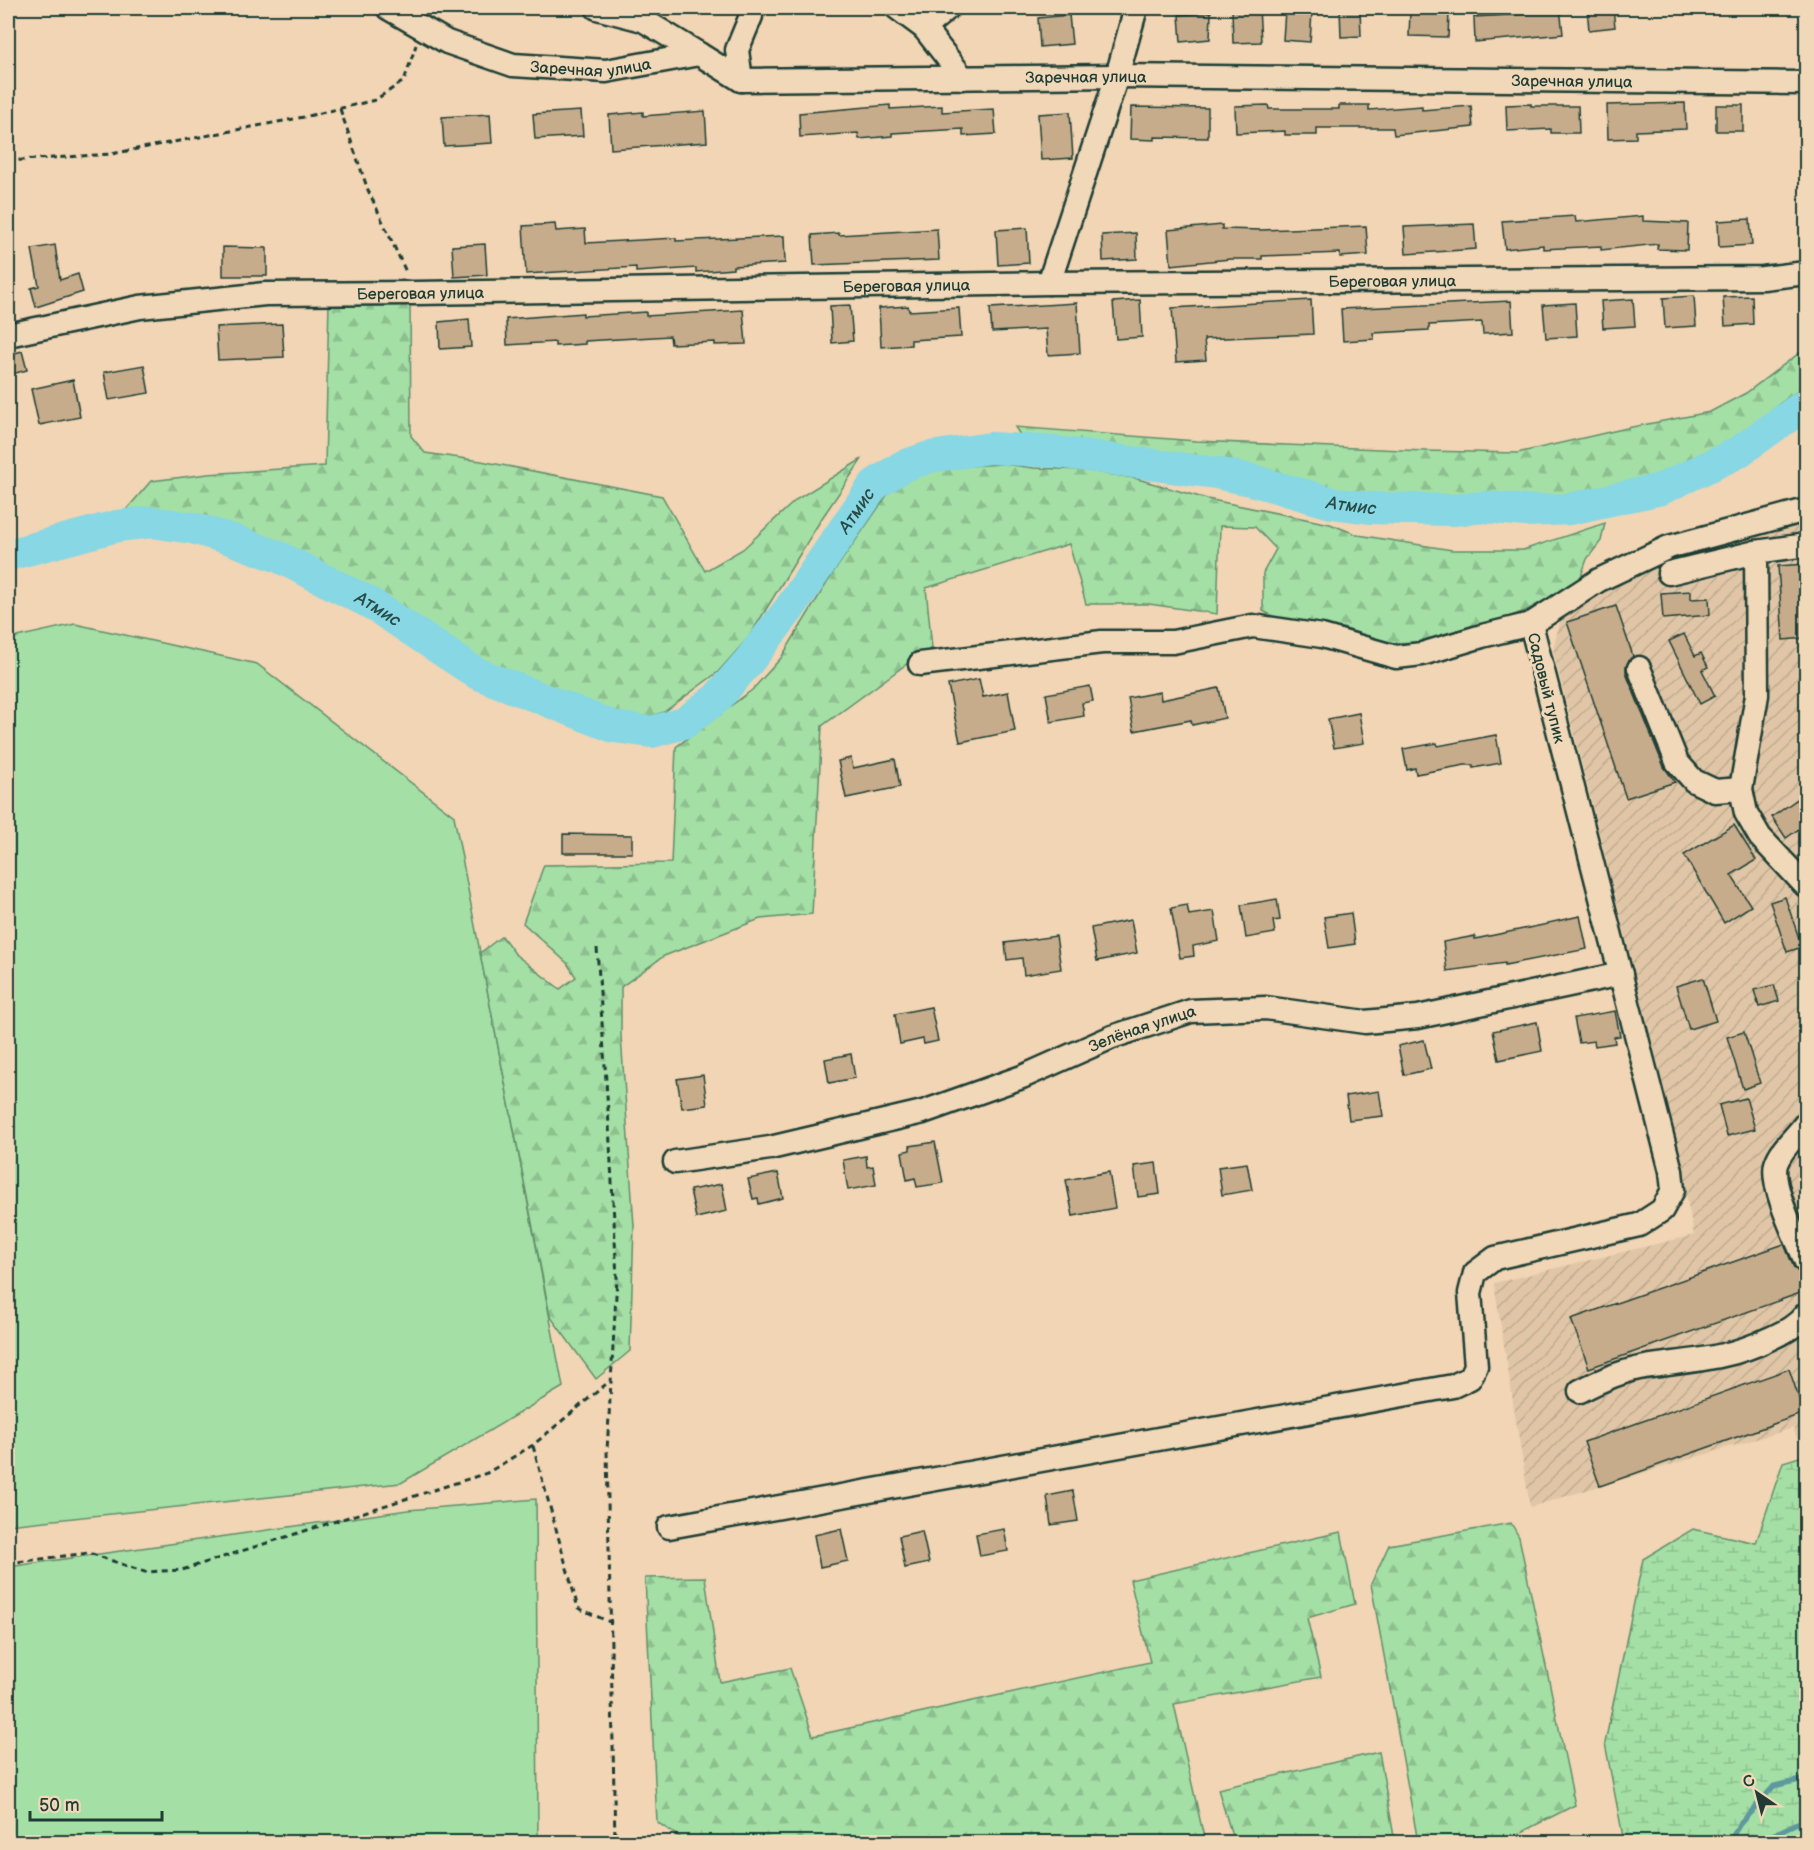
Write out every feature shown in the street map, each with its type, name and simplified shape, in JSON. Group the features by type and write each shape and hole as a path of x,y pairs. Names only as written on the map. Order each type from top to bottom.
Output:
{"street":[{"name":"Заречная улица","path":"388,8 447,42 513,65 606,71 699,54"},
{"path":"597,8 643,20 741,80"},
{"path":"741,80 737,50 751,16 751,8"},
{"path":"897,8 924,28 963,78"},
{"path":"924,28 948,8"},
{"path":"1049,283 1117,76 1136,8"},
{"name":"Заречная улица","path":"741,80 1117,76 1806,83"},
{"name":"Береговая улица","path":"8,335 140,307 265,294 1049,283 1763,278 1806,273"},
{"name":"Садовый тупик","path":"669,1527 1453,1386 1470,1378 1476,1366 1470,1293 1475,1273 1495,1258 1639,1225 1662,1210 1673,1190 1671,1171 1531,624 1599,580 1669,546 1806,510"},
{"path":"1669,573 1756,552 1806,545"},
{"path":"1756,552 1757,695 1742,789 1746,813 1760,837 1806,886"},
{"path":"920,664 1102,642 1173,642 1253,626 1322,636 1396,657 1422,654 1531,624"},
{"path":"1639,668 1677,762 1688,775 1694,781 1715,791 1742,789"},
{"name":"Зелёная улица","path":"675,1162 770,1148 923,1112 1022,1077 1112,1037 1191,1011 1266,1008 1365,1022 1418,1017 1621,974"},
{"path":"1806,1122 1787,1145 1776,1165 1776,1185 1806,1262"},
{"path":"1580,1391 1623,1372 1644,1367 1709,1360 1748,1350 1796,1326 1806,1314"}],"path":[{"path":"8,161 111,154 304,117 375,100 404,81 414,55 420,26"},
{"path":"340,109 368,190 416,293"},
{"path":"597,948 609,1125 616,1278 607,1451 615,1842"},
{"path":"8,1563 89,1553 145,1572 182,1570 487,1473 533,1445 611,1380"},
{"path":"533,1445 578,1608 612,1623"}],"shaded area":[{"path":"1806,522 1806,1441 1799,1442 1793,1428 1530,1507 1494,1283 1694,1235 1671,1116 1553,650 1562,614 1673,554"}],"green space":[{"path":"329,303 410,304 411,436 425,453 481,461 662,496 705,571 743,549 797,499 862,459 822,518 749,637 718,672 664,712 633,722 620,720 574,699 539,692 506,676 396,612 360,587 272,551 210,530 137,515 126,510 151,481 208,474 325,466"},
{"path":"1806,348 1806,385 1775,407 1750,430 1652,481 1601,492 1546,496 1505,504 1470,504 1421,497 1358,498 1323,489 1274,485 1229,465 1163,453 1024,441 1015,427 1196,441 1517,453 1710,412 1746,393"},
{"path":"1003,464 1082,470 1134,478 1207,499 1330,524 1358,535 1452,550 1523,550 1605,523 1601,541 1587,559 1579,582 1527,610 1488,625 1429,642 1386,643 1343,628 1282,621 1263,611 1263,573 1276,549 1255,527 1220,526 1217,614 1149,604 1086,604 1069,544 926,588 932,648 822,726 812,914 760,919 664,956 621,987 621,1036 634,1226 630,1351 596,1379 550,1316 480,953 502,936 516,955 560,989 576,977 567,963 523,923 544,865 671,863 676,747 752,690 781,658 833,573 894,485 910,474 932,468"},
{"path":"75,624 257,664 454,816 563,1387 401,1483 8,1525 8,639"},
{"path":"1806,1455 1806,1842 1624,1842 1605,1743 1643,1559 1693,1529 1756,1543 1783,1462"},
{"path":"536,1499 538,1842 8,1842 8,1567 408,1510"},
{"path":"1511,1523 1519,1537 1575,1805 1502,1842 1418,1842 1371,1584 1389,1545"},
{"path":"1341,1532 1355,1604 1307,1618 1321,1677 1174,1704 1205,1842 687,1842 657,1822 645,1578 705,1577 720,1682 790,1668 813,1736 1150,1662 1130,1580"},
{"path":"1379,1752 1395,1842 1234,1842 1218,1789"}],"building":[{"path":"1259,8 1261,42 1233,43 1232,9"},
{"path":"1340,8 1360,8 1361,36 1341,37"},
{"path":"1526,8 1560,8 1563,34 1475,42 1474,17 1526,14"},
{"path":"1587,8 1613,8 1615,27 1589,30"},
{"path":"1285,10 1312,12 1310,42 1283,40"},
{"path":"1410,11 1449,12 1448,37 1409,36"},
{"path":"1211,12 1210,39 1181,42 1179,15"},
{"path":"1069,15 1072,44 1040,47 1038,18"},
{"path":"1685,103 1686,129 1636,131 1636,138 1608,139 1607,105"},
{"path":"1531,104 1531,106 1578,106 1579,133 1551,133 1551,129 1507,131 1506,105"},
{"path":"890,105 890,109 942,106 942,112 994,109 996,134 963,136 963,129 892,133 892,136 859,139 858,133 800,137 799,113"},
{"path":"1268,105 1269,109 1339,109 1339,105 1369,105 1369,110 1422,106 1422,110 1471,106 1473,127 1394,135 1393,128 1317,128 1317,135 1285,135 1285,131 1236,133 1235,106"},
{"path":"1716,105 1743,105 1743,131 1716,131"},
{"path":"1131,107 1208,108 1208,138 1130,139"},
{"path":"581,111 583,136 535,139 533,114"},
{"path":"705,111 707,142 611,149 609,115 643,112 643,116"},
{"path":"1070,112 1073,158 1041,160 1038,114"},
{"path":"490,114 492,143 444,146 442,117"},
{"path":"1575,216 1576,222 1643,216 1643,221 1688,223 1687,250 1657,249 1658,244 1601,250 1601,246 1543,249 1543,245 1505,249 1502,221"},
{"path":"1750,219 1752,245 1719,247 1718,221"},
{"path":"555,224 556,231 585,229 586,243 676,238 676,241 784,236 785,263 733,266 733,269 696,272 696,268 636,272 636,267 526,274 523,226"},
{"path":"1474,224 1476,249 1406,254 1404,227"},
{"path":"1222,225 1222,229 1262,230 1366,226 1368,255 1340,257 1340,253 1262,256 1262,259 1230,259 1171,265 1168,230"},
{"path":"1027,228 1029,263 998,265 996,230"},
{"path":"937,229 939,260 814,265 812,235"},
{"path":"1136,233 1137,259 1103,261 1102,235"},
{"path":"485,244 487,275 454,277 452,246"},
{"path":"55,245 60,280 78,274 83,292 36,307 31,288 39,286 32,249"},
{"path":"223,247 267,248 267,276 223,276"},
{"path":"1694,296 1696,326 1665,328 1663,298"},
{"path":"1752,296 1753,324 1725,326 1723,297"},
{"path":"1633,299 1635,326 1603,328 1601,301"},
{"path":"1140,300 1142,337 1116,339 1113,302"},
{"path":"1311,300 1313,334 1204,339 1206,360 1176,362 1172,308"},
{"path":"1511,301 1513,332 1483,334 1482,322 1429,325 1429,330 1373,333 1374,339 1343,341 1341,309"},
{"path":"1077,303 1080,353 1048,355 1046,329 992,332 990,308"},
{"path":"1575,303 1577,336 1546,338 1543,305"},
{"path":"850,305 853,341 832,343 830,306"},
{"path":"908,306 909,311 959,308 961,337 911,340 911,345 881,347 879,308"},
{"path":"743,310 746,344 715,345 715,342 671,344 670,336 585,341 585,344 555,346 555,342 507,345 506,319 583,313 583,316 646,312 646,316"},
{"path":"469,319 471,347 440,349 439,322"},
{"path":"282,324 284,357 218,360 216,327"},
{"path":"22,351 27,370 8,375 8,355"},
{"path":"144,365 149,393 109,400 104,372"},
{"path":"73,380 80,417 39,425 31,389"},
{"path":"1806,564 1806,638 1783,640 1778,566"},
{"path":"1691,591 1691,599 1709,598 1710,615 1663,619 1661,593"},
{"path":"1616,606 1633,656 1626,666 1626,673 1664,767 1675,782 1626,798 1567,622"},
{"path":"1684,634 1695,656 1701,653 1708,667 1702,670 1715,696 1700,704 1669,641"},
{"path":"979,679 983,697 1008,692 1015,731 960,742 948,685"},
{"path":"1090,686 1093,701 1082,703 1084,716 1051,722 1046,694"},
{"path":"1219,688 1225,718 1192,725 1191,720 1134,731 1128,698 1160,692 1161,700"},
{"path":"1359,713 1364,743 1334,748 1328,719"},
{"path":"1496,735 1501,763 1473,768 1473,765 1465,765 1416,774 1415,768 1407,770 1403,749 1437,743 1438,746"},
{"path":"851,758 853,768 895,759 900,787 846,798 838,761"},
{"path":"1806,793 1806,824 1786,838 1772,817"},
{"path":"1734,825 1756,860 1731,875 1751,906 1724,923 1684,855"},
{"path":"563,834 632,835 632,853 563,853"},
{"path":"1785,897 1802,947 1787,952 1770,902"},
{"path":"1277,899 1280,920 1273,921 1275,933 1246,938 1241,905"},
{"path":"1187,905 1189,915 1214,911 1219,941 1193,946 1194,956 1180,958 1171,908"},
{"path":"1351,913 1355,944 1329,948 1324,917"},
{"path":"1580,916 1587,949 1505,965 1505,963 1447,971 1443,942 1475,936 1475,939"},
{"path":"1131,920 1137,953 1097,961 1091,928"},
{"path":"1056,936 1061,969 1024,975 1022,958 1007,960 1005,943"},
{"path":"1703,978 1716,1021 1689,1029 1676,986"},
{"path":"1774,985 1779,1001 1759,1007 1754,990"},
{"path":"931,1007 938,1041 924,1044 923,1039 900,1044 895,1014"},
{"path":"1615,1011 1620,1036 1614,1037 1615,1043 1595,1046 1594,1041 1579,1043 1574,1018"},
{"path":"1537,1022 1542,1051 1499,1060 1493,1031"},
{"path":"1744,1032 1760,1083 1743,1089 1727,1037"},
{"path":"1424,1040 1431,1069 1404,1075 1398,1046"},
{"path":"851,1054 855,1078 829,1083 825,1059"},
{"path":"703,1075 707,1105 682,1108 677,1079"},
{"path":"1379,1091 1383,1116 1349,1120 1346,1096"},
{"path":"1746,1098 1755,1129 1727,1136 1719,1105"},
{"path":"935,1142 943,1183 917,1187 915,1178 907,1180 902,1152 910,1150 910,1146"},
{"path":"866,1156 867,1167 873,1166 876,1185 848,1190 843,1160"},
{"path":"1156,1163 1160,1194 1138,1197 1134,1166"},
{"path":"1247,1163 1252,1190 1222,1195 1218,1167"},
{"path":"1109,1172 1115,1208 1073,1216 1066,1180"},
{"path":"778,1173 783,1198 759,1204 758,1198 753,1199 748,1179"},
{"path":"722,1184 727,1211 696,1218 690,1190"},
{"path":"1784,1244 1794,1268 1803,1275 1806,1291 1589,1368 1571,1319"},
{"path":"1789,1369 1804,1413 1600,1486 1584,1442"},
{"path":"1073,1491 1078,1521 1051,1525 1047,1496"},
{"path":"841,1529 848,1561 820,1567 814,1535"},
{"path":"1004,1529 1008,1551 980,1556 976,1534"},
{"path":"922,1531 929,1563 905,1568 899,1536"}],"waterway":[{"name":"Атмис","path":"8,555 117,526 152,522 192,528 279,557 370,603 476,673 614,727 651,732 684,723 717,698 790,608 874,485 903,466 930,457 990,448 1056,452 1216,473 1251,480 1332,503 1370,508 1451,510 1486,507 1526,511 1569,509 1661,489 1737,453 1806,404"},
{"path":"1729,1842 1740,1824 1774,1786 1806,1779"},
{"path":"1757,1842 1806,1819"}]}
